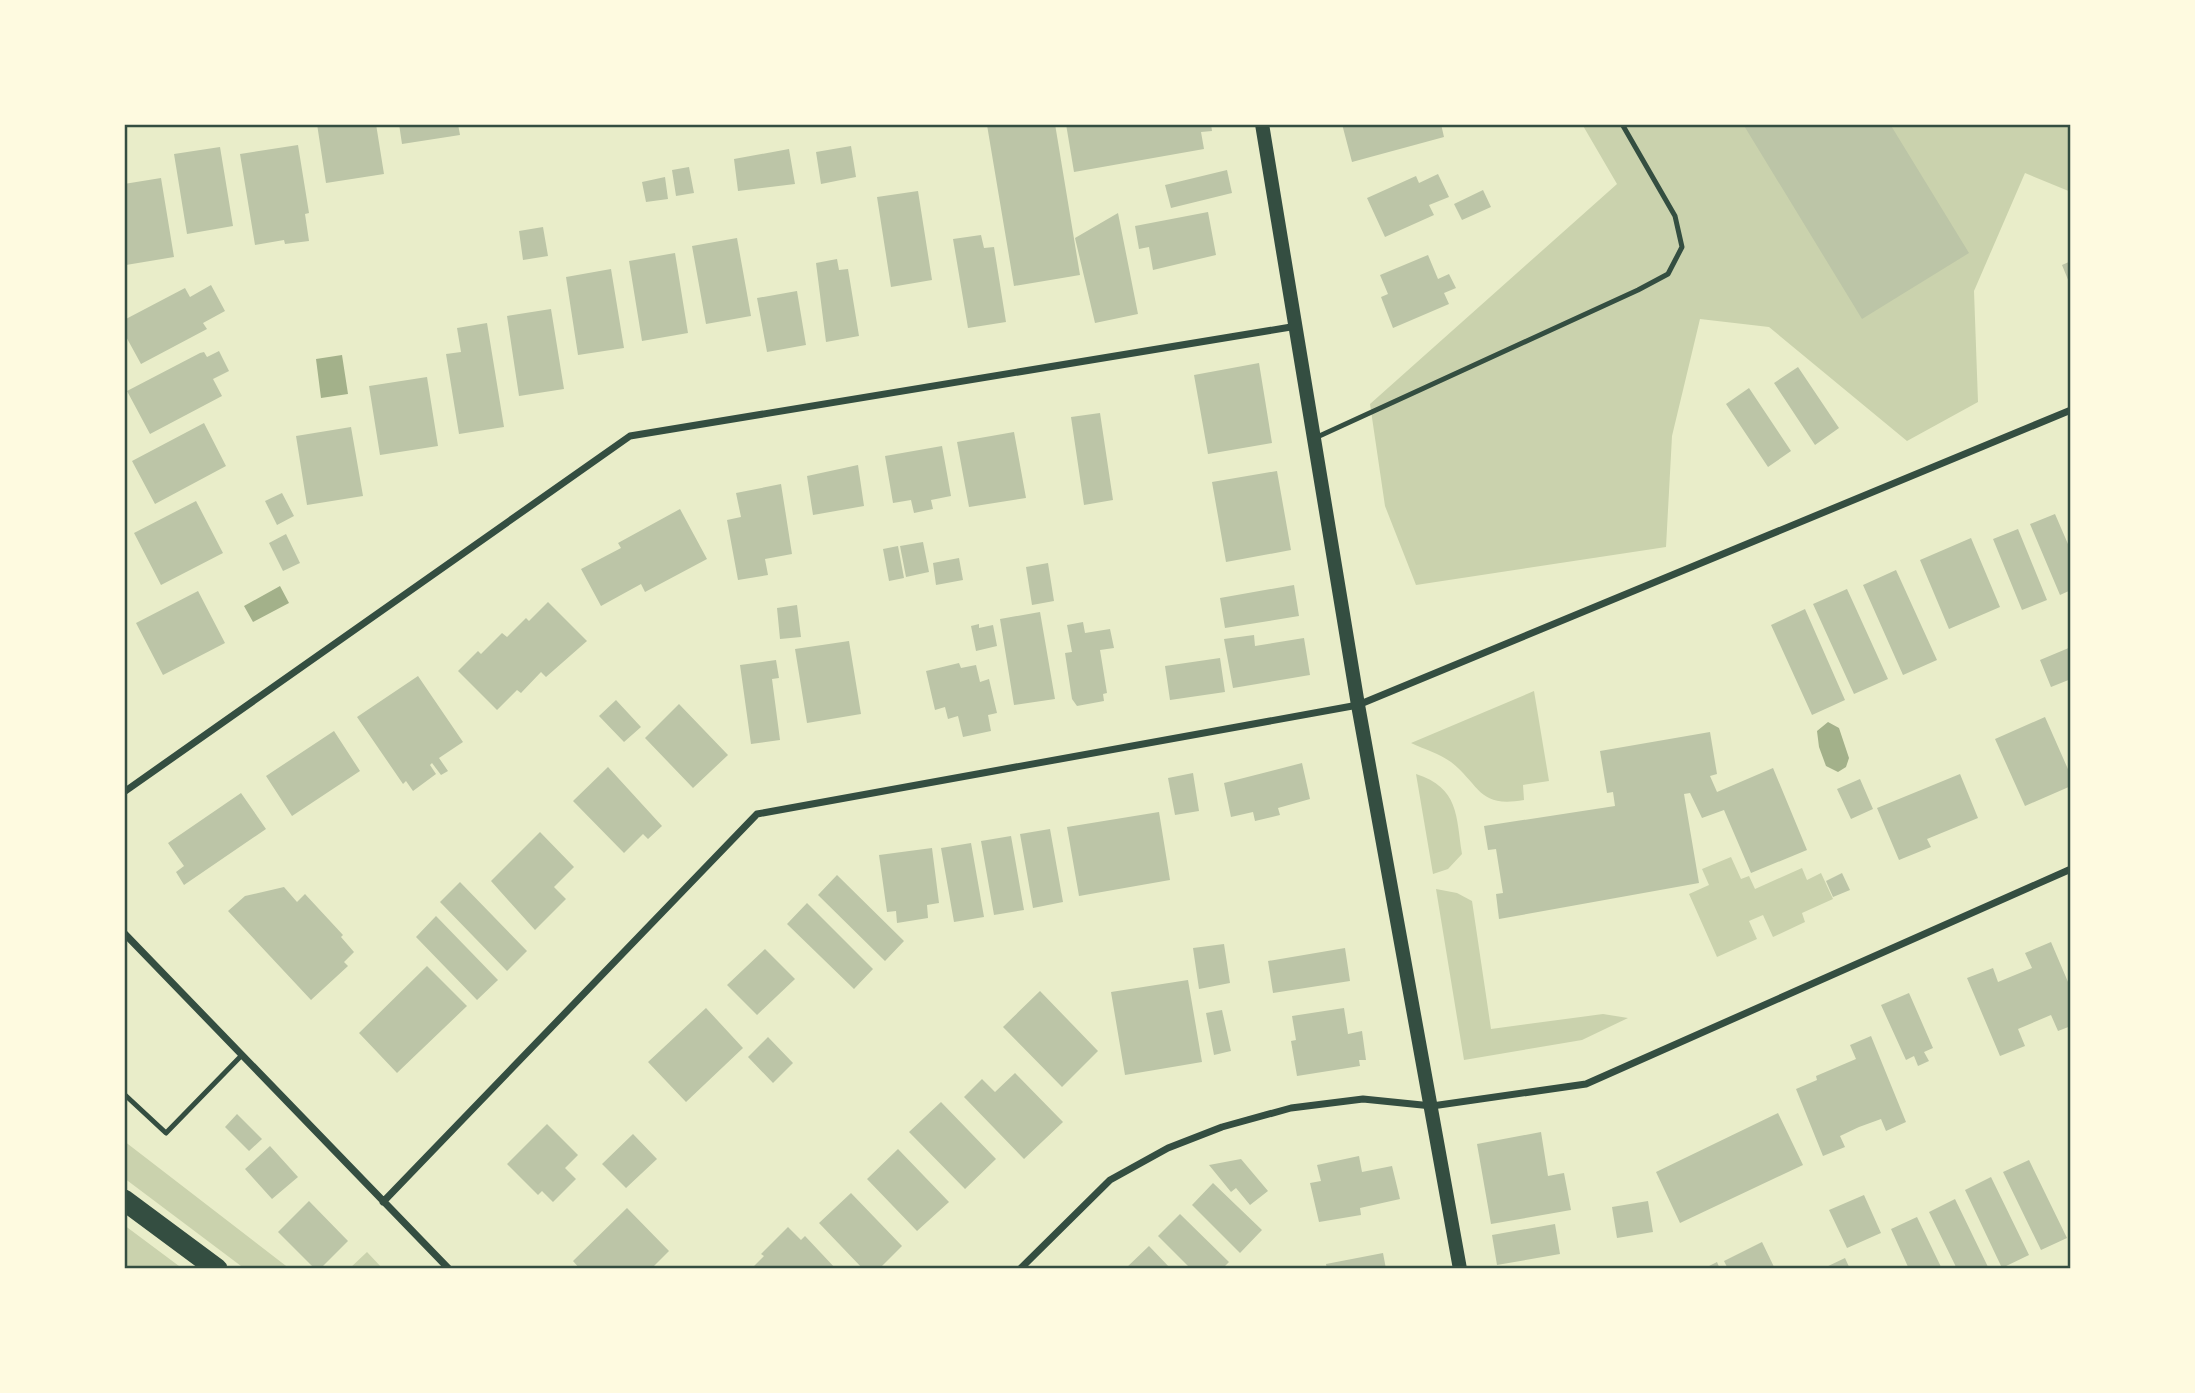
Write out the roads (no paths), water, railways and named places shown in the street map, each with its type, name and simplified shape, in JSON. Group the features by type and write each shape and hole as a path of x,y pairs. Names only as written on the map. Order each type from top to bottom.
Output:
{"highway":[{"path":"124,1200 217,1269"}],"main road":[{"path":"1262,124 1359,705 1460,1269"}],"street":[{"path":"124,792 630,436 1297,326"},
{"path":"383,1202 757,814 1359,705 2071,410"},
{"path":"1020,1269 1110,1180 1168,1148 1222,1127 1291,1108 1363,1099 1432,1106 1586,1084 2071,869"},
{"path":"124,933 449,1269"}],"lane":[{"path":"1315,438 1668,274 1682,247 1675,216 1622,124"},
{"path":"124,1094 166,1133 242,1055"}]}
